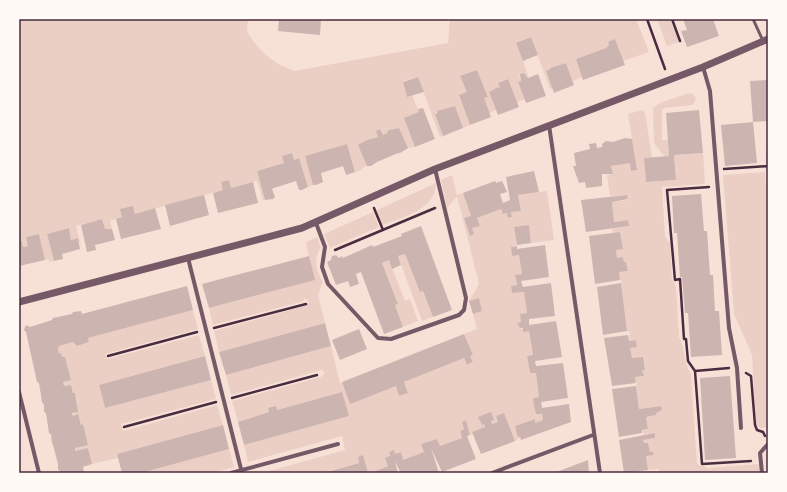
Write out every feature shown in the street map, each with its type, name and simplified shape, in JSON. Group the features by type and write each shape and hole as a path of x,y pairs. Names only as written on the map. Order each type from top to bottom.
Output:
{"street":[{"path":"19,302 316,223 435,169 669,80 766,40"},
{"path":"702,67 710,91 729,328 737,368 741,428"},
{"path":"549,125 593,435 600,473"},
{"path":"316,223 325,248 322,267 328,284 378,338 391,339 459,314 464,310 466,298 435,169"},
{"path":"188,258 241,472"},
{"path":"19,392 21,408 39,473"},
{"path":"492,473 593,435"},
{"path":"231,473 241,472 338,444"},
{"path":"762,473 760,453 768,444"}],"lane":[{"path":"753,19 766,40"}],"path":[{"path":"647,19 669,80"},
{"path":"672,19 680,41"},
{"path":"768,151 768,170"},
{"path":"716,170 768,166"},
{"path":"717,186 667,190 675,280 680,279 684,339 686,339 688,360 695,371 702,464 761,460"},
{"path":"370,198 383,230"},
{"path":"323,254 443,204"},
{"path":"695,371 737,368 751,376 755,425 757,430 763,432 768,440"}],"shaded area":[{"path":"19,19 248,19 247,31 256,45 267,56 286,68 294,71 448,43 450,19 636,19 649,52 623,61 615,40 608,42 609,45 606,48 576,59 582,77 573,81 566,63 550,68 546,71 553,88 550,89 531,37 517,43 529,78 524,73 519,76 521,81 518,82 525,99 517,102 508,79 498,83 500,88 498,87 489,92 496,110 489,113 484,98 488,96 477,70 461,76 467,92 459,96 470,125 463,128 455,106 437,111 435,114 443,136 440,137 418,77 403,81 407,97 412,95 419,112 415,147 408,148 399,128 388,130 387,133 383,135 380,129 376,131 378,137 367,140 363,143 367,166 362,168 362,170 355,172 347,144 305,156 313,185 308,187 299,158 294,160 292,153 283,156 284,163 257,171 265,200 263,200 257,181 231,188 229,180 221,182 223,190 135,214 133,206 122,217 110,221 112,229 105,229 102,219 76,226 82,249 78,238 71,240 69,228 47,234 54,261 49,262 48,259 45,260 39,234 26,237 28,246 23,247 19,233"},
{"path":"657,19 670,19 679,42 667,46"},
{"path":"689,93 693,94 696,98 693,105 664,108 662,110 662,140 668,140 669,156 664,156 654,143 653,108 660,103"},
{"path":"642,110 645,113 652,157 644,158 646,182 676,180 674,155 703,153 705,184 662,187 665,236 670,244 672,279 676,286 679,337 691,374 697,464 708,468 759,464 760,473 659,473 658,469 648,470 646,456 654,455 653,452 650,452 648,443 644,443 643,440 655,438 655,433 644,435 642,430 648,429 646,417 656,415 656,413 662,410 661,406 639,409 635,377 643,376 642,370 645,369 643,357 632,358 630,348 637,346 636,340 629,341 630,332 627,331 622,281 620,280 619,272 628,271 623,257 617,258 616,250 623,249 620,232 613,233 612,229 629,226 628,220 614,222 612,202 628,200 627,195 610,196 607,175 613,174 611,166 630,163 631,171 637,170 628,114"},
{"path":"765,172 768,223 768,427 761,428 756,425 752,355 734,314 723,175"},
{"path":"452,175 457,195 463,193 471,216 464,218 470,236 474,234 472,228 480,226 477,218 501,209 503,214 507,213 509,218 512,217 511,212 521,210 518,195 547,191 554,240 531,243 529,225 514,228 517,245 511,247 512,256 519,255 522,274 515,275 517,285 511,286 512,293 524,292 527,313 520,314 521,322 518,323 520,328 529,331 533,355 527,356 530,373 536,373 539,397 533,398 536,414 542,414 543,420 535,423 534,419 515,426 518,439 515,441 504,413 496,416 498,422 492,424 491,421 494,420 479,417 481,424 484,424 485,427 470,435 466,420 462,422 464,429 460,431 462,438 440,446 437,439 422,444 424,452 403,460 395,454 394,451 389,452 388,466 370,473 368,473 362,456 358,457 359,463 322,473 262,473 345,450 342,436 248,462 244,445 348,416 342,392 277,410 268,408 269,412 238,422 232,401 321,377 325,373 322,370 231,395 226,375 331,346 340,383 342,382 350,403 396,386 400,396 408,393 404,382 464,358 467,365 473,363 470,356 473,355 464,334 477,329 473,314 482,311 479,299 469,301 479,284 457,196 447,208 441,180"},
{"path":"436,183 435,192 431,200 424,206 417,211 382,225 377,210"},
{"path":"373,212 379,227 330,248 324,234"},
{"path":"317,237 321,248 317,256 316,265 323,282 318,295 325,323 219,352 214,331 305,306 309,302 305,298 304,301 213,325 209,308 314,280 306,242"},
{"path":"405,254 420,292 423,291 433,317 422,321 398,256"},
{"path":"389,260 405,301 410,299 418,321 403,327 395,305 398,304 382,263"},
{"path":"193,310 198,329 105,354 107,359 199,335 205,356 99,385 105,408 211,380 216,399 121,424 123,431 217,405 223,425 117,454 118,458 92,464 88,448 75,451 83,424 81,425 78,415 73,416 75,402 77,401 71,385 64,386 63,382 70,380 65,357 62,357 61,354 59,354 59,346 72,342 76,343 77,346 89,342 88,338"},
{"path":"229,449 234,467 212,473 141,473"}],"building":[{"path":"279,19 321,19 320,35 278,31"},
{"path":"683,19 713,19 719,36 687,47 681,31 687,30"},
{"path":"531,37 538,55 523,61 516,43"},
{"path":"615,39 625,65 583,80 576,59 606,48 609,45 608,42"},
{"path":"566,63 574,85 554,93 546,71 550,68"},
{"path":"477,70 488,97 484,98 491,117 470,125 459,95 467,92 460,76"},
{"path":"524,73 528,78 538,74 546,96 526,103 518,82 521,81 520,74"},
{"path":"418,77 424,92 407,97 403,82"},
{"path":"508,79 519,107 498,115 489,92 498,87 500,88 498,83"},
{"path":"768,80 768,121 753,122 750,81"},
{"path":"455,106 463,128 443,136 435,114 437,111"},
{"path":"423,108 435,139 415,147 404,118 419,112 418,109"},
{"path":"699,110 703,153 674,155 676,180 646,182 644,158 669,156 666,113"},
{"path":"753,122 757,163 725,166 721,125"},
{"path":"399,128 408,148 371,166 367,166 358,145 367,140 378,137 376,131 380,129 383,135 387,133 388,130"},
{"path":"625,138 632,139 637,170 631,171 630,163 611,166 613,174 602,174 602,186 586,188 585,182 579,183 573,166 576,166 574,153 590,149 589,144 596,143 597,148 602,147 602,144 606,141 613,142"},
{"path":"347,144 355,172 346,175 343,166 321,173 323,182 313,185 305,156"},
{"path":"292,153 294,160 299,158 308,187 299,190 296,181 272,189 275,197 273,199 265,200 257,171 284,163 282,156"},
{"path":"534,171 539,192 518,195 521,211 511,212 512,217 508,218 507,213 503,214 501,209 477,218 480,226 472,228 474,234 470,236 464,218 471,216 463,193 495,181 496,183 502,181 507,192 500,194 503,203 510,200 506,177"},
{"path":"229,180 231,188 253,182 258,203 218,213 213,193 223,190 221,182"},
{"path":"701,194 704,231 707,231 710,275 713,275 715,311 719,311 722,355 691,357 688,313 685,313 682,277 680,277 677,233 674,233 672,196"},
{"path":"204,195 209,215 170,226 165,205"},
{"path":"627,195 628,199 612,202 614,222 628,220 629,226 586,232 581,200"},
{"path":"133,206 135,214 155,208 161,229 121,239 116,219 122,217 120,209"},
{"path":"102,219 105,229 112,229 115,240 95,245 96,250 87,252 81,225"},
{"path":"529,225 531,243 517,245 514,227"},
{"path":"421,226 452,310 433,317 423,291 420,292 405,254 398,256 401,265 392,269 389,260 382,263 398,304 395,305 403,327 384,334 361,272 356,274 359,284 350,287 348,281 336,285 327,262 331,260 332,256 336,255 339,258 342,256 343,258 372,245 373,247 402,236 401,234"},
{"path":"69,228 71,240 78,238 80,249 62,254 63,259 54,261 47,234"},
{"path":"19,231 23,247 28,246 26,237 39,234 45,260 19,266"},
{"path":"620,232 623,249 616,250 617,258 623,257 628,271 619,272 620,280 595,284 589,236"},
{"path":"545,245 549,277 521,281 523,287 551,283 555,316 529,319 529,325 556,321 562,357 535,361 536,366 563,363 568,398 541,402 542,408 569,404 571,422 521,440 520,437 518,438 515,426 535,419 535,423 543,420 542,414 536,414 534,406 533,398 539,397 536,373 530,373 527,356 533,355 529,331 523,332 523,328 520,328 517,323 521,322 520,314 527,313 524,292 512,293 511,286 517,285 515,275 522,274 519,255 512,256 511,247 517,246 517,249"},
{"path":"309,256 315,280 209,308 202,284"},
{"path":"621,283 627,331 603,335 597,287"},
{"path":"187,286 193,310 88,338 89,342 77,346 73,342 59,346 59,354 61,353 62,357 65,357 71,380 63,382 64,386 71,385 73,393 75,393 78,412 72,413 73,416 78,414 81,425 83,424 88,445 75,448 75,451 88,448 92,464 83,467 84,473 61,473 58,469 51,434 49,433 46,413 44,412 39,383 37,382 26,332 24,330 26,325 30,327 52,320 53,318 72,314 73,312 81,311 82,314"},
{"path":"479,298 482,311 473,314 469,301"},
{"path":"325,323 331,346 226,375 219,352"},
{"path":"359,329 367,349 340,360 332,340"},
{"path":"464,334 473,355 470,356 473,362 467,365 464,358 404,382 408,393 399,396 396,386 350,404 342,382"},
{"path":"628,335 629,341 636,340 637,347 630,348 632,358 643,357 645,370 642,370 644,376 635,377 636,383 612,386 604,338"},
{"path":"205,356 211,380 105,408 99,385"},
{"path":"730,376 736,458 705,460 700,378"},
{"path":"636,386 639,409 661,406 662,410 656,413 656,415 646,417 648,429 642,430 642,433 619,437 612,389"},
{"path":"342,392 349,416 244,445 238,422 269,412 268,408 276,406 277,410"},
{"path":"491,412 494,420 491,421 492,424 498,422 496,416 504,413 515,441 481,454 472,432 485,427 484,424 482,425 478,417"},
{"path":"466,420 470,435 467,436 476,459 442,472 431,448 439,473 401,473 395,462 398,473 371,473 388,466 385,458 390,456 389,452 394,450 395,454 401,452 403,460 424,452 421,444 437,439 440,446 462,438 460,431 464,429 462,422"},
{"path":"223,425 229,449 141,473 122,473 117,454"},
{"path":"655,433 655,438 643,440 644,443 648,443 650,452 653,452 654,455 646,456 648,470 624,473 619,440"},
{"path":"363,455 368,473 324,473 359,463 358,457"},
{"path":"588,460 589,473 554,473"}]}
